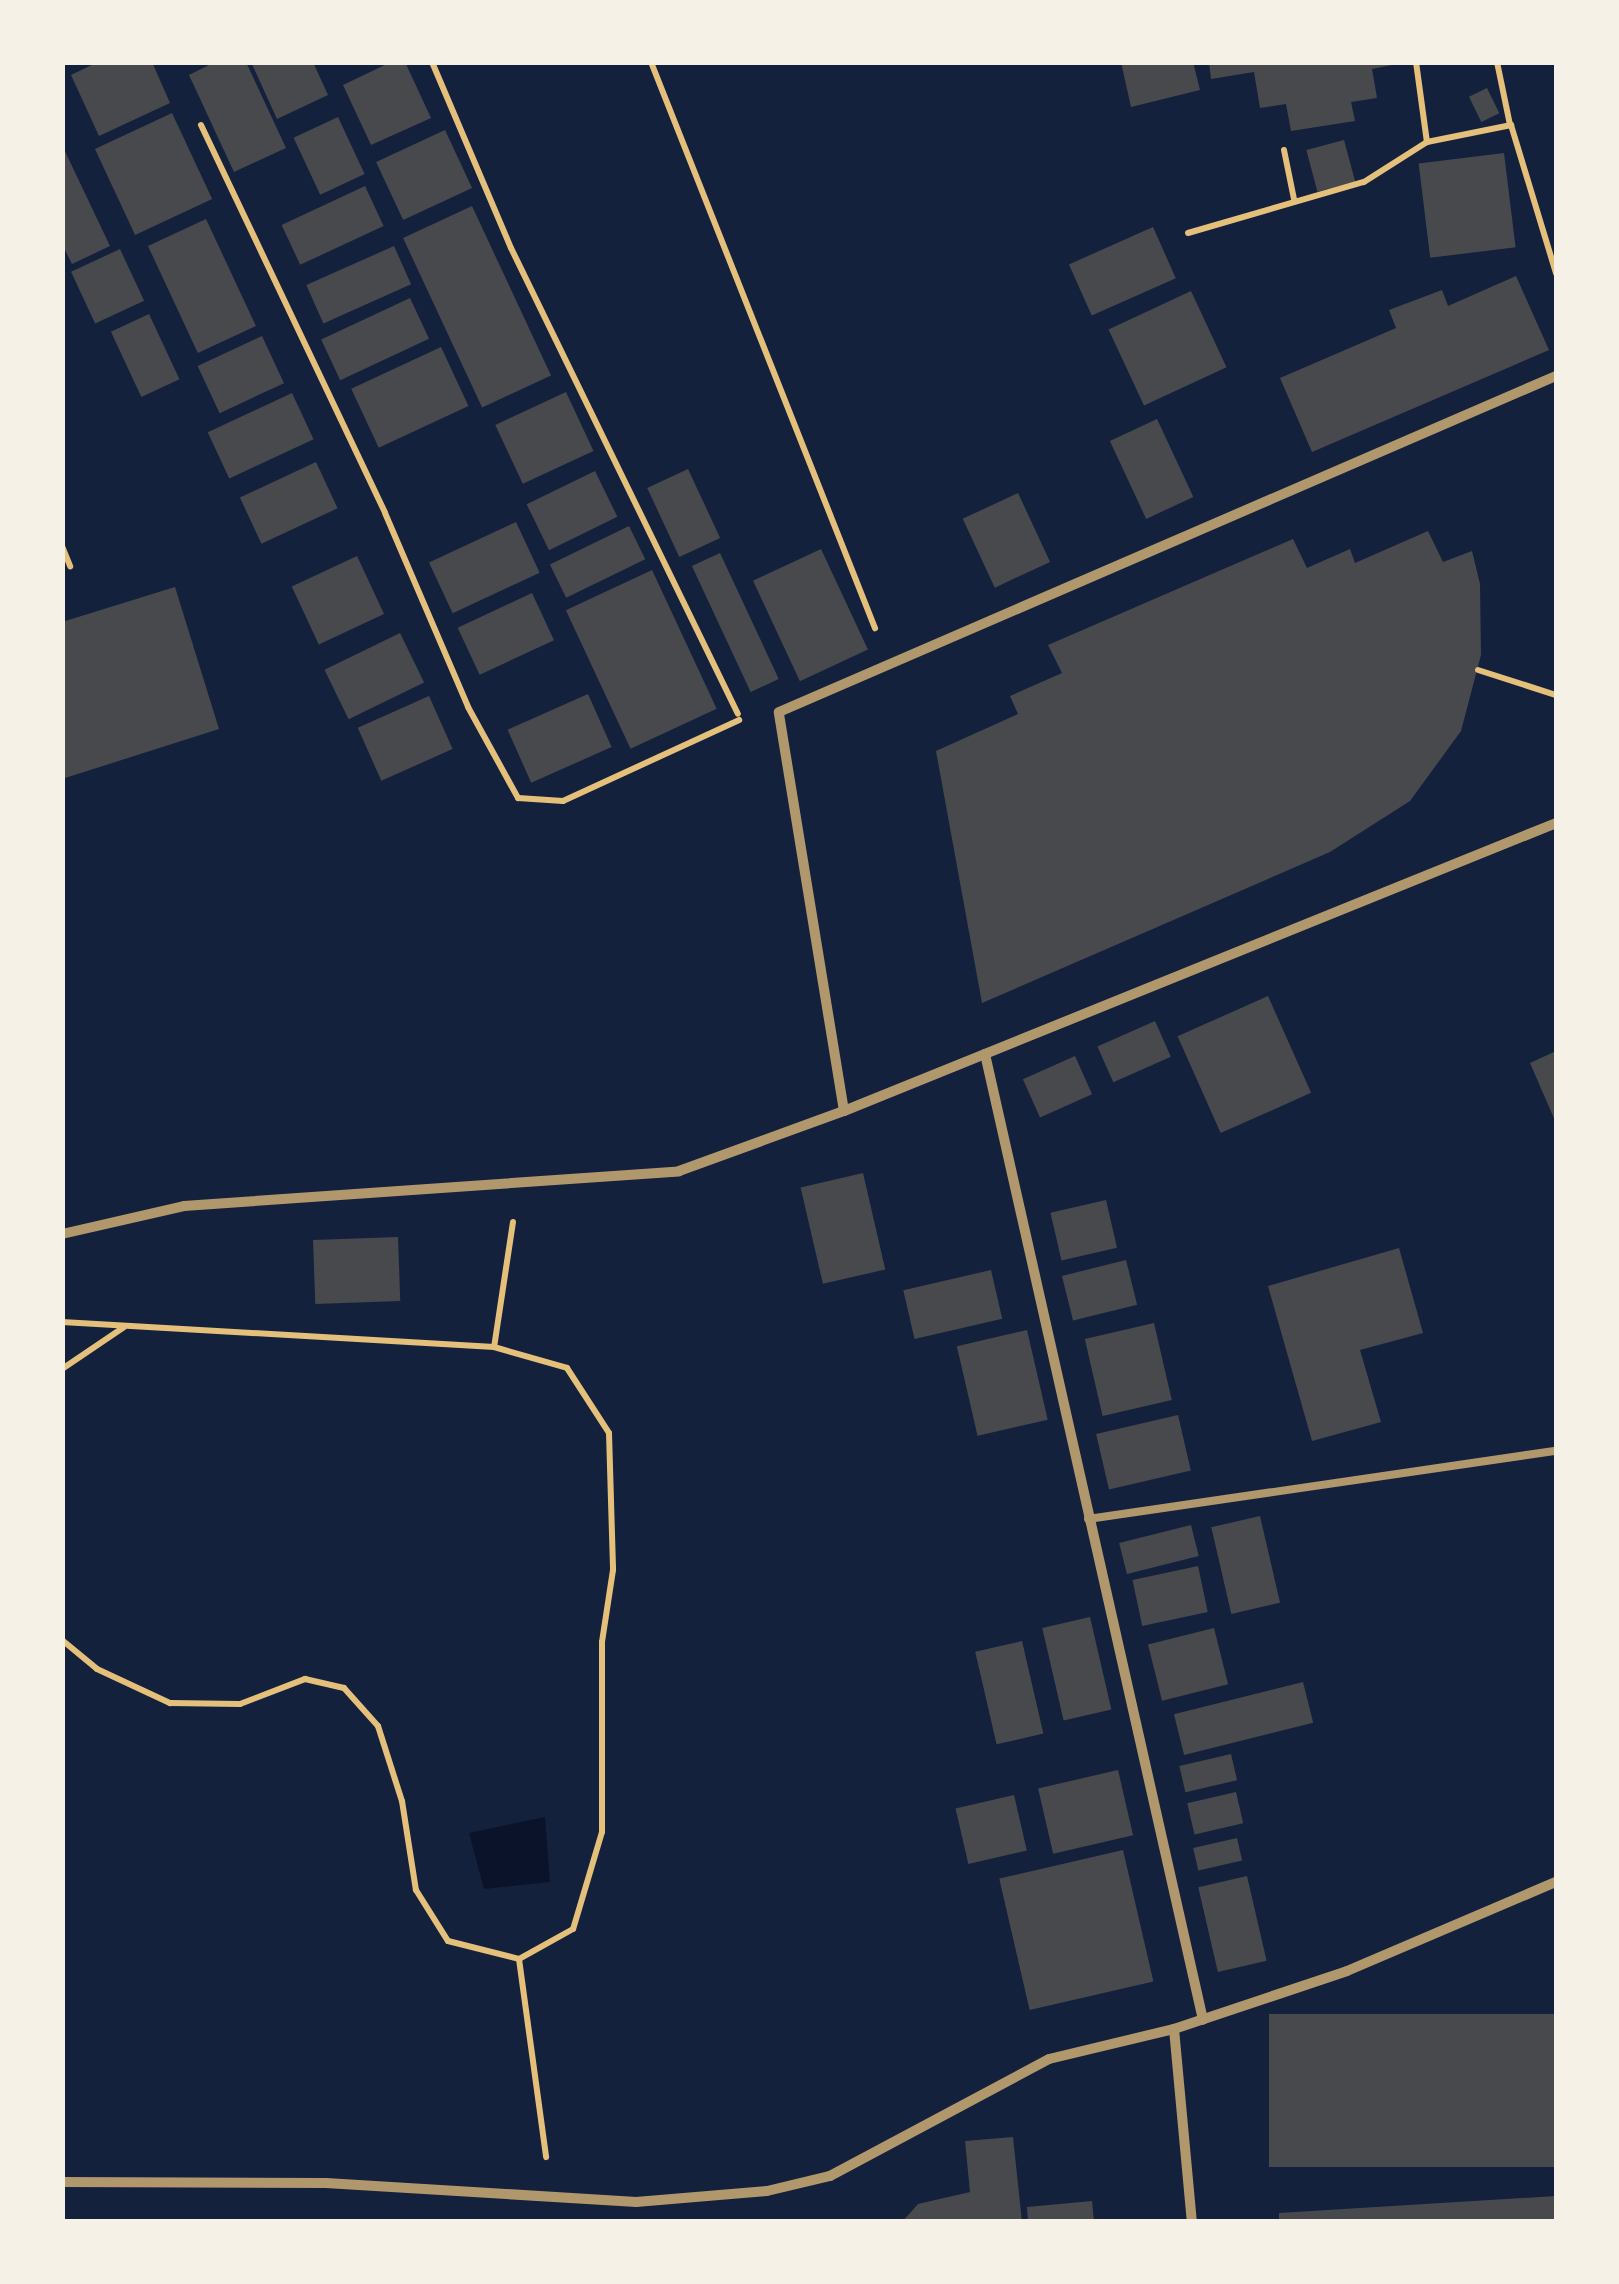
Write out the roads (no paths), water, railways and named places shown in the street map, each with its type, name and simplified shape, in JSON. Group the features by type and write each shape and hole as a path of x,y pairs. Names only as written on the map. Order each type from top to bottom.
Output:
{"street":[{"path":"844,1111 780,712 1556,376"},
{"path":"62,1234 184,1206 679,1171 844,1111 1556,823"},
{"path":"985,1054 1203,2020"},
{"path":"62,2182 326,2183 636,2202 767,2191 830,2176 1049,2059 1174,2029 1347,1971 1556,1882"},
{"path":"1174,2029 1192,2222"}],"lane":[{"path":"1088,1520 1556,1451"}],"water":[{"path":"545,1817 550,1882 484,1889 469,1833"}]}
